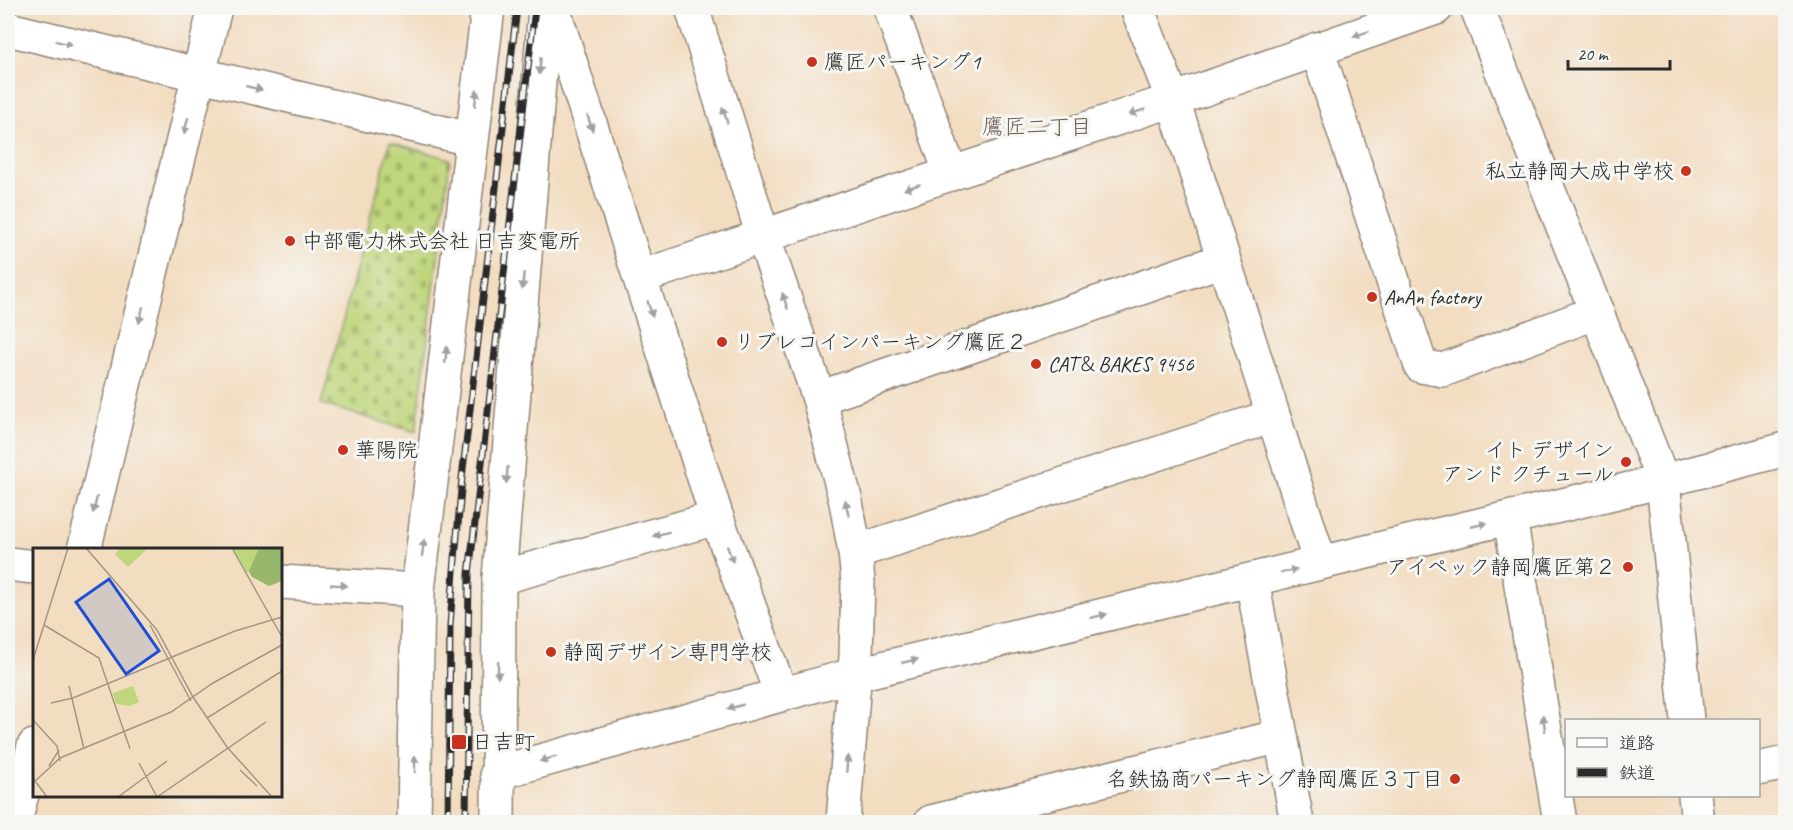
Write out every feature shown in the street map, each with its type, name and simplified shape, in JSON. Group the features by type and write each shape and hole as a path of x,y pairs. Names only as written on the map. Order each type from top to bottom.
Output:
{"street":[{"path":"84,548 215,8"},
{"path":"414,822 418,590 470,139 488,8"},
{"path":"498,822 496,773 499,578 545,8"},
{"path":"553,8 717,518 781,694"},
{"path":"692,8 763,236 819,399 846,502 858,581 856,656 843,822"},
{"path":"890,8 951,174"},
{"path":"1137,8 1173,100 1320,563"},
{"path":"640,277 1173,100 1436,8"},
{"path":"1477,8 1663,481 1687,719"},
{"path":"8,29 470,139"},
{"path":"1317,50 1421,366 1443,370 1597,312"},
{"path":"819,399 1223,260"},
{"path":"855,552 1273,416"},
{"path":"496,773 853,675 1663,481 1785,449"},
{"path":"499,578 717,518"},
{"path":"1510,518 1560,822"},
{"path":"8,564 33,567"},
{"path":"1252,580 1297,822"},
{"path":"282,582 418,590"},
{"path":"931,822 1025,811 1281,736"},
{"path":"15,822 33,750"},
{"path":"1760,769 1785,763"},
{"path":"1695,797 1698,822"}],"green space":[{"path":"390,142 450,159 416,432 321,404"}],"railway":[{"path":"448,822 450,626 454,571 462,478 517,8"},
{"path":"466,822 469,574 535,8"}],"place":[{"name":"鷹匠パーキング1","path":"812,62"},
{"name":"私立静岡大成中学校","path":"1686,171"},
{"name":"中部電力株式会社 日吉変電所","path":"290,241"},
{"name":"AnAn factory","path":"1372,297"},
{"name":"リブレコインパーキング鷹匠２","path":"722,342"},
{"name":"CAT＆BAKES 9456","path":"1036,364"},
{"name":"華陽院","path":"343,450"},
{"name":"イト デザイン アンド クチュール","path":"1626,462"},
{"name":"アイペック静岡鷹匠第２","path":"1628,567"},
{"name":"静岡デザイン専門学校","path":"551,652"},
{"name":"日吉町","path":"459,742"},
{"name":"名鉄協商パーキング静岡鷹匠３丁目","path":"1455,779"}],"district":[{"name":"鷹匠二丁目","path":"1037,127"}]}
